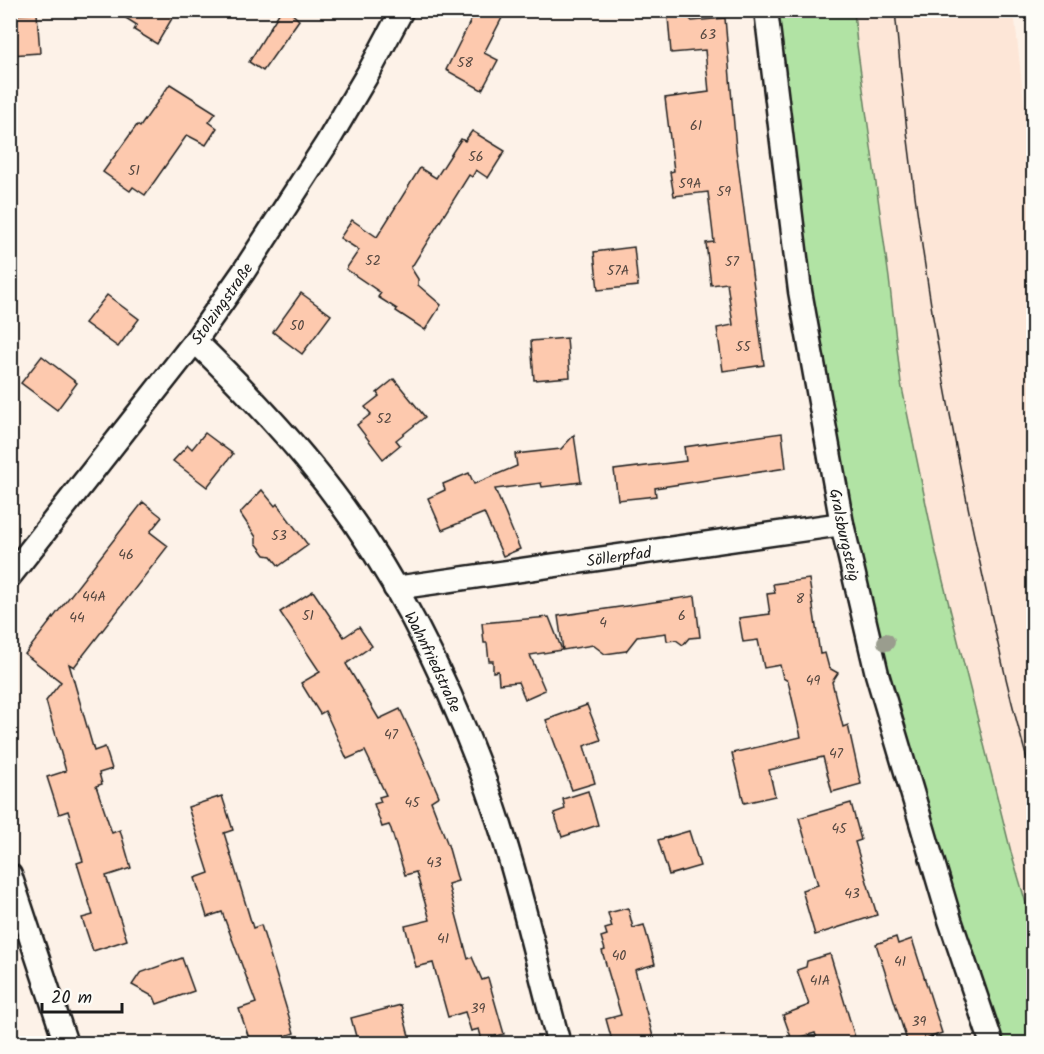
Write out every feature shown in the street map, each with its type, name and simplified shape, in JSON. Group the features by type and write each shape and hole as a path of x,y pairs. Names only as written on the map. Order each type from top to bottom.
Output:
{"street":[{"name":"Stolzingstraße","path":"10,576 195,341 244,271 327,144 402,10"},
{"name":"Gralsburgsteig","path":"765,10 800,291 842,524 877,674 950,920 992,1044"},
{"name":"Wahnfriedstraße","path":"195,341 258,405 311,465 359,531 395,588 444,682 481,769 503,837 559,1044"},
{"name":"Söllerpfad","path":"395,588 842,524"},
{"path":"10,875 66,1044"}],"shaded area":[{"path":"807,11 1014,11 1034,193 1033,1043"}],"green space":[{"path":"774,11 854,11 901,383 937,557 1011,852 1033,927 1033,1043 1003,1043 962,929 906,751 851,519 808,291"}],"building":[{"path":"113,10 177,10 157,44 134,30 137,25"},
{"path":"281,10 288,10 299,20 263,71 249,62"},
{"path":"476,10 506,10 484,53 498,60 482,90 446,70"},
{"path":"37,13 40,53 10,55 10,15"},
{"path":"686,15 692,21 725,18 736,149 764,365 723,371 717,328 733,325 727,283 711,285 706,243 714,242 708,192 674,196 670,172 674,171 665,98 709,92 705,50 671,53 668,17"},
{"path":"170,84 216,113 209,122 217,128 206,145 187,135 145,195 133,187 130,191 103,172 137,125 140,127"},
{"path":"472,131 505,151 488,178 476,170 472,177 469,175 411,268 418,279 418,285 441,305 425,330 396,311 397,309 378,297 381,293 346,269 359,250 340,238 352,220 377,237 420,168 436,178 461,139 465,141"},
{"path":"634,247 638,286 598,290 594,252"},
{"path":"301,293 331,315 302,354 273,332"},
{"path":"107,295 139,319 118,347 85,323"},
{"path":"567,338 570,377 534,380 531,341"},
{"path":"42,356 77,383 57,410 21,383"},
{"path":"394,379 425,417 396,440 400,445 383,459 357,425 371,414 365,407 379,396 377,393"},
{"path":"205,433 233,454 207,487 173,461 188,445 192,449"},
{"path":"782,433 786,468 655,488 656,496 618,500 614,470 686,461 684,447"},
{"path":"574,435 581,482 542,487 541,483 495,489 520,549 503,556 484,513 442,530 428,498 445,490 443,484 469,473 474,484 517,466 515,454 561,449"},
{"path":"262,490 275,506 277,504 308,545 279,566 271,556 265,555 256,543 256,537 240,513"},
{"path":"143,502 162,517 150,532 168,546 74,667 69,664 94,751 105,747 112,769 99,773 102,784 96,786 112,833 120,830 131,868 106,876 127,940 93,951 82,918 93,915 77,863 83,861 68,811 59,814 47,777 66,771 46,701 61,682 25,654"},
{"path":"809,579 820,654 825,653 829,668 838,673 832,682 843,727 848,725 861,784 832,792 823,757 769,770 775,796 744,803 732,753 801,737 788,681 783,678 780,665 764,668 758,640 743,642 739,618 770,614 767,594 775,593 773,584"},
{"path":"313,591 344,637 359,627 372,646 346,664 379,719 400,709 439,796 431,801 448,845 458,881 448,884 468,959 472,957 482,980 488,978 504,1034 482,1040 479,1029 471,1031 465,1012 448,1017 433,963 416,967 405,926 430,920 416,872 405,875 391,829 389,825 382,827 374,804 381,802 379,797 386,795 365,751 347,759 325,711 320,714 301,683 320,672 280,612"},
{"path":"695,596 700,637 689,638 683,645 676,640 667,641 666,633 637,637 626,651 605,654 593,645 563,650 558,616"},
{"path":"549,617 562,650 530,655 545,690 525,699 518,682 499,684 498,671 493,672 493,661 489,661 482,623"},
{"path":"587,705 601,740 584,746 595,783 572,790 546,720"},
{"path":"588,791 598,825 562,837 554,813 565,809 563,799"},
{"path":"222,796 233,830 224,833 253,928 261,925 294,1033 263,1044 251,1044 239,1009 256,1003 222,912 207,917 195,878 209,873 188,807"},
{"path":"851,803 861,840 855,842 877,915 815,935 802,890 818,885 799,818"},
{"path":"689,831 700,866 669,875 658,840"},
{"path":"628,908 633,928 644,925 655,964 635,970 655,1044 613,1044 606,1019 621,1015 602,951 605,950 601,937 607,935 605,929 612,927 608,913"},
{"path":"896,937 898,944 912,939 942,1033 913,1044 908,1044 876,944"},
{"path":"830,954 857,1044 819,1044 815,1033 792,1040 783,1015 809,1005 797,970 806,967 807,961"},
{"path":"182,958 194,991 157,1004 154,997 132,985 140,973"},
{"path":"401,1005 411,1044 358,1044 351,1018"}],"tram line":[{"path":"895,10 901,79 927,283 951,419 997,640 1034,783"}]}
